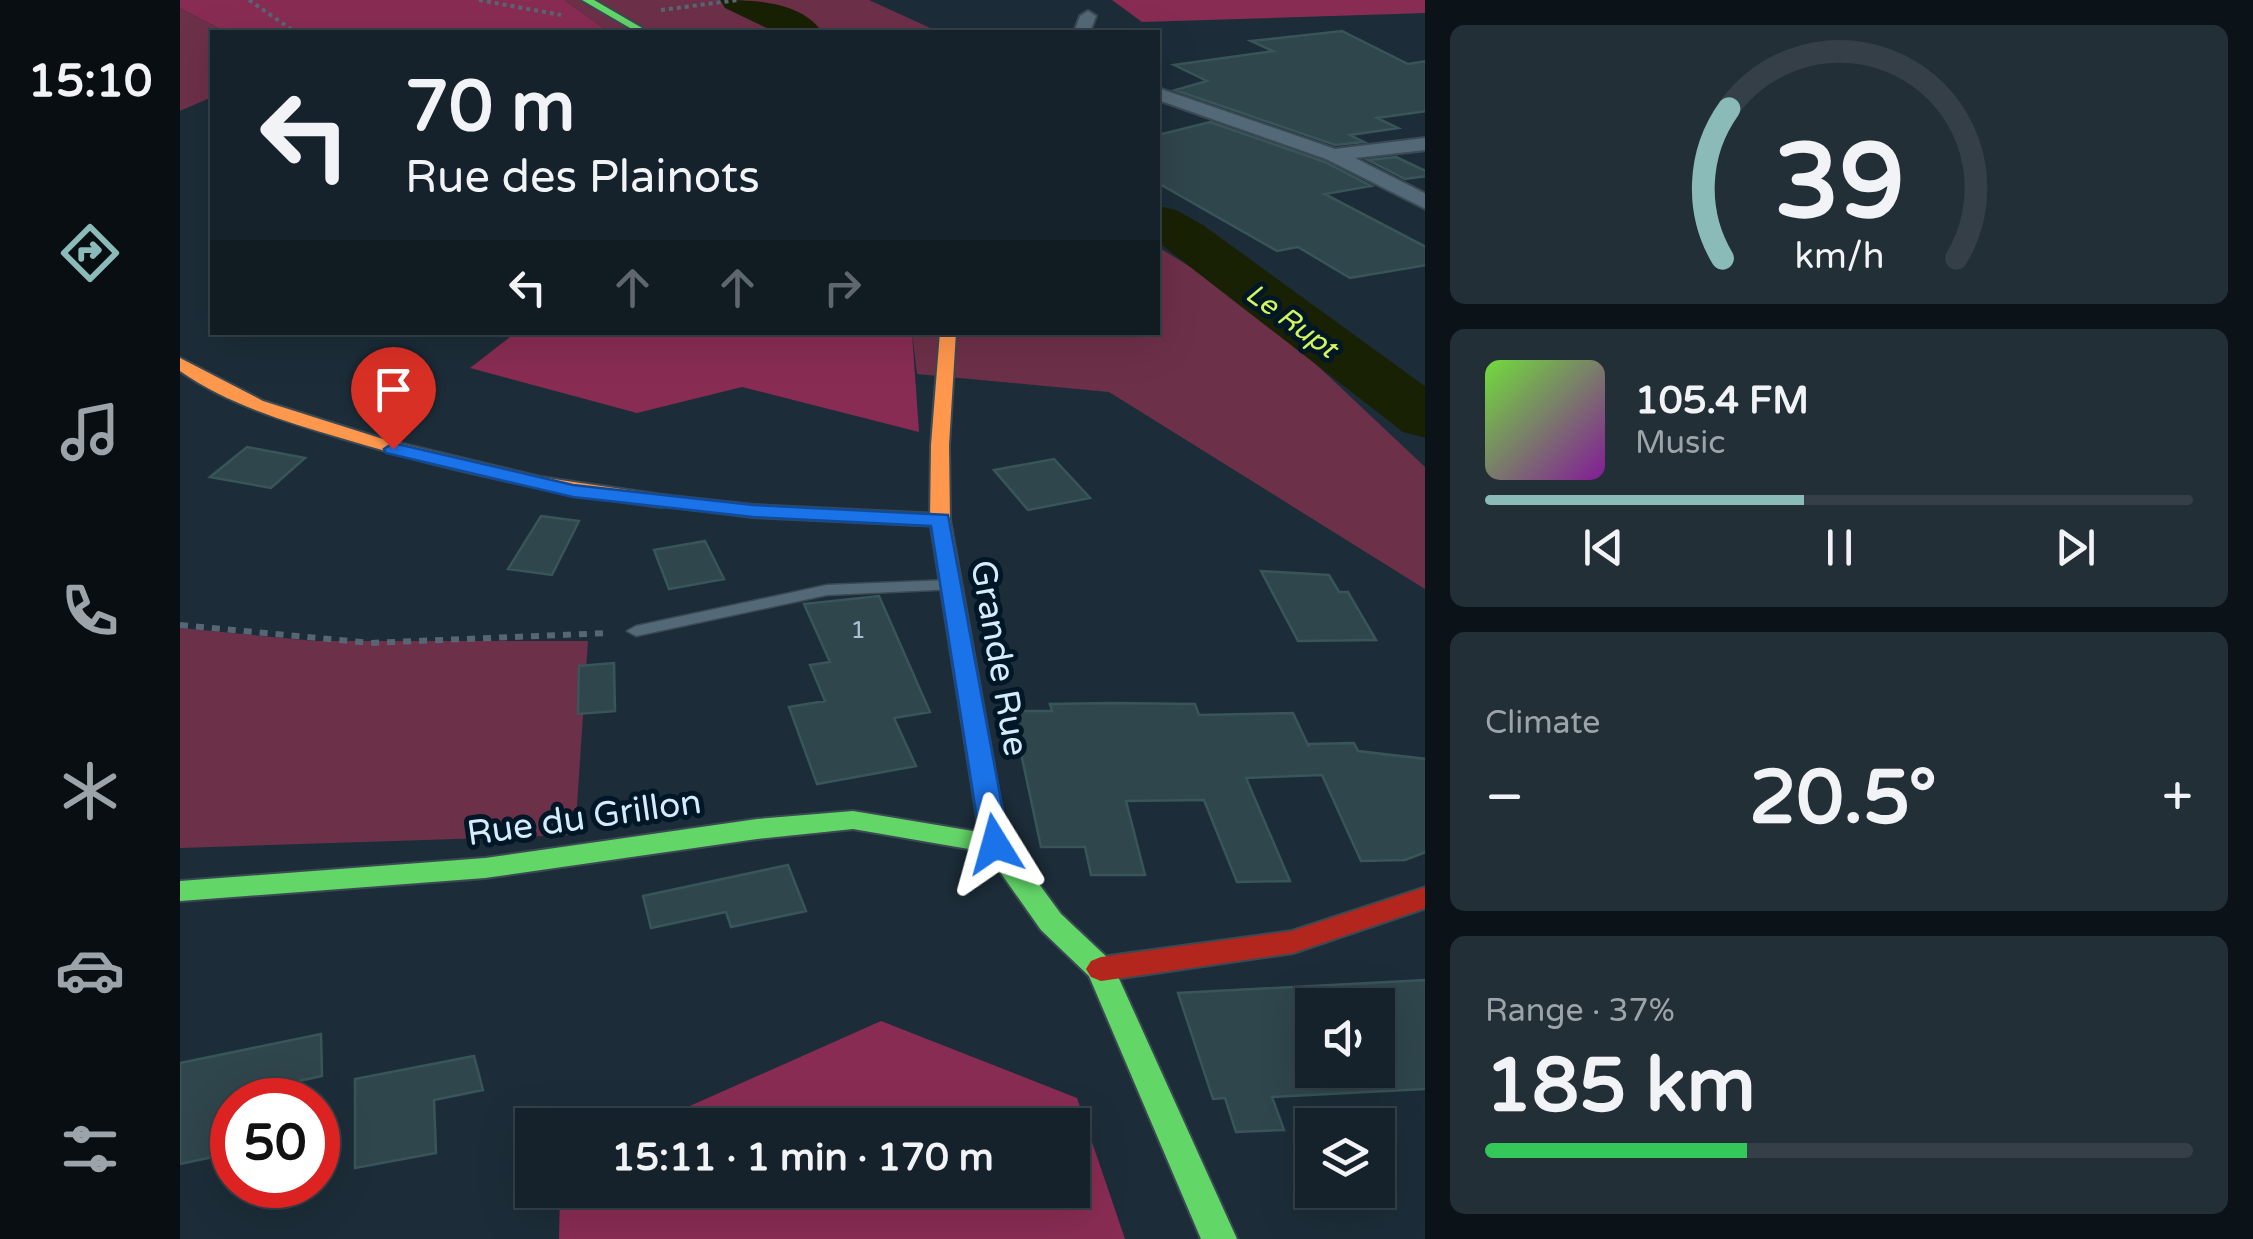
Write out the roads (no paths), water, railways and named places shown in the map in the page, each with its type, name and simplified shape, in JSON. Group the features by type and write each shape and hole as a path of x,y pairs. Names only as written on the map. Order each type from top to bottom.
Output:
{"street":[{"path":"587,0 640,30"},
{"path":"1160,95 1332,156 1425,202"},
{"path":"1332,156 1425,144"},
{"name":"Grande Rue","path":"948,335 940,446 940,520 995,844 1051,922 1101,970 1219,1239"},
{"path":"180,362 215,390 263,408 420,457 573,491 753,511 940,520"},
{"name":"Rue du Grillon","path":"180,892 485,868 757,829 852,820 995,844"},
{"path":"1101,970 1293,942 1425,897"}],"lane":[{"path":"636,631 827,590 951,585"}],"waterway":[{"name":"Le Rupt","path":"738,0 799,30"},
{"name":"Le Rupt","path":"1160,222 1184,236 1425,417"}]}
